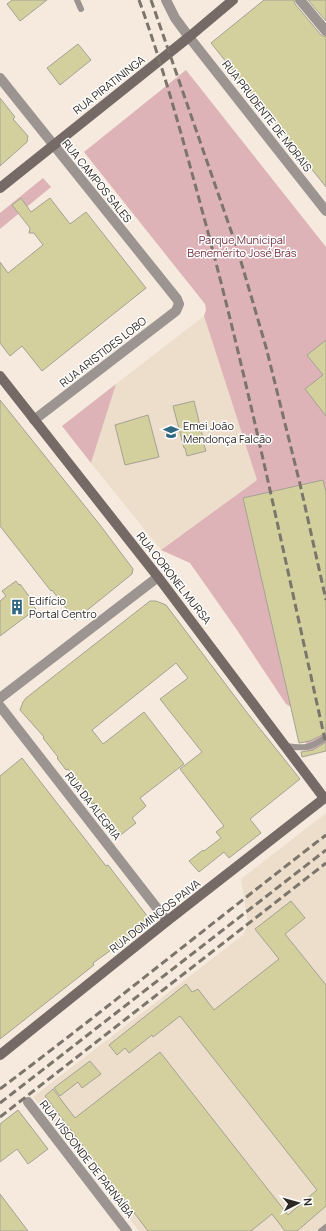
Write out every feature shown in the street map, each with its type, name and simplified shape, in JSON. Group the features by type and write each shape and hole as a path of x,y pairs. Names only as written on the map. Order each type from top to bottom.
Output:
{"street":[{"name":"RUA PRUDENTE DE MORAIS","path":"166,0 175,18 189,37 326,211"},
{"name":"RUA PIRATININGA","path":"0,188 233,0"},
{"path":"300,0 326,31"},
{"name":"RUA CAMPOS SALES","path":"0,78 177,299"},
{"name":"RUA ARISTIDES LOBO","path":"34,420 176,311 179,304 177,299"},
{"name":"RUA CORONEL MURSA","path":"0,376 158,576 325,798"},
{"path":"0,698 158,576"},
{"name":"RUA DA ALEGRIA","path":"0,706 167,922"},
{"name":"RUA DOMINGOS PAIVA","path":"0,1056 325,798"},
{"name":"RUA VISCONDE DE PARNAÍBA","path":"28,1102 127,1231"}],"lane":[{"path":"77,0 81,9"},
{"path":"286,746 304,748 314,745 326,737"},
{"path":"321,1231 326,1226"}],"shaded area":[{"name":"Emei João Mendonça Falcão","path":"204,316 257,480 161,550 91,463 116,384"},
{"path":"326,813 326,1231 139,1231 33,1097 243,935 248,924 241,879"}],"green space":[{"name":"Parque Municipal Benemérito José Brás","path":"186,70 326,247 326,749 308,753 299,712 286,704 190,563 161,550 257,480 204,316 206,310 205,304 84,152"},
{"path":"43,178 51,187 0,229 0,213"},
{"path":"116,384 91,463 62,426"}],"building":[{"path":"12,0 47,0 20,21 7,4"},
{"path":"264,0 294,0 295,4 321,35 326,37 326,187 211,43"},
{"path":"308,0 326,0 326,21"},
{"path":"78,44 91,60 60,85 47,68"},
{"path":"0,98 15,117 13,119 28,136 27,142 0,166"},
{"path":"21,198 31,212 50,198 70,224 86,212 146,288 42,371 22,346 10,356 0,343 0,262 8,273 43,245 34,233 29,233 30,228 12,205"},
{"path":"326,340 326,416 305,389 323,375 307,355"},
{"path":"0,400 100,525 133,569 132,574 75,620 0,526"},
{"path":"194,401 206,451 187,456 173,406"},
{"path":"148,415 159,457 125,465 115,425"},
{"path":"323,480 326,492 326,733 310,741 299,743 243,498"},
{"name":"Edifício Portal Centro","path":"16,581 34,603 32,605 36,609 0,636 0,601 6,596 2,591"},
{"path":"150,601 156,601 166,605 245,710 300,779 250,819 261,833 229,858 224,852 199,872 189,861 221,838 216,832 224,826 180,769 202,752 160,699 188,678 176,663 92,730 103,744 144,712 184,764 140,798 146,806 132,818 136,823 118,837 94,803 92,804 83,791 84,790 68,769 66,770 57,758 58,757 43,738 44,737 20,710 26,698"},
{"path":"326,742 326,751 302,757 301,752 313,750"},
{"path":"22,758 106,866 108,865 148,917 147,924 93,963 94,965 0,1039 0,776"},
{"path":"291,901 305,918 285,934 326,985 326,1206 297,1231 285,1231 272,1214 251,1231 148,1231 45,1096 53,1089 75,1118 160,1052 288,1215 317,1190 180,1016 129,1053 125,1048 117,1055 109,1045 186,984 192,992 198,989 214,1010 279,959 255,929"},
{"path":"90,1061 101,1074 82,1088 78,1082 60,1096 54,1088"},
{"path":"18,1110 48,1149 28,1164 17,1149 0,1162 0,1124"},
{"path":"0,1194 28,1231 0,1231"}],"railway":[{"path":"139,0 173,105 236,343 326,744"},
{"path":"151,0 237,248 266,347 300,484 326,600"},
{"path":"0,1089 326,835"},
{"path":"0,1103 326,850"},
{"path":"0,1117 326,863"}],"place":[{"name":"Emei João Mendonça Falcão","path":"171,432"},
{"name":"Edifício Portal Centro","path":"17,607"}]}
